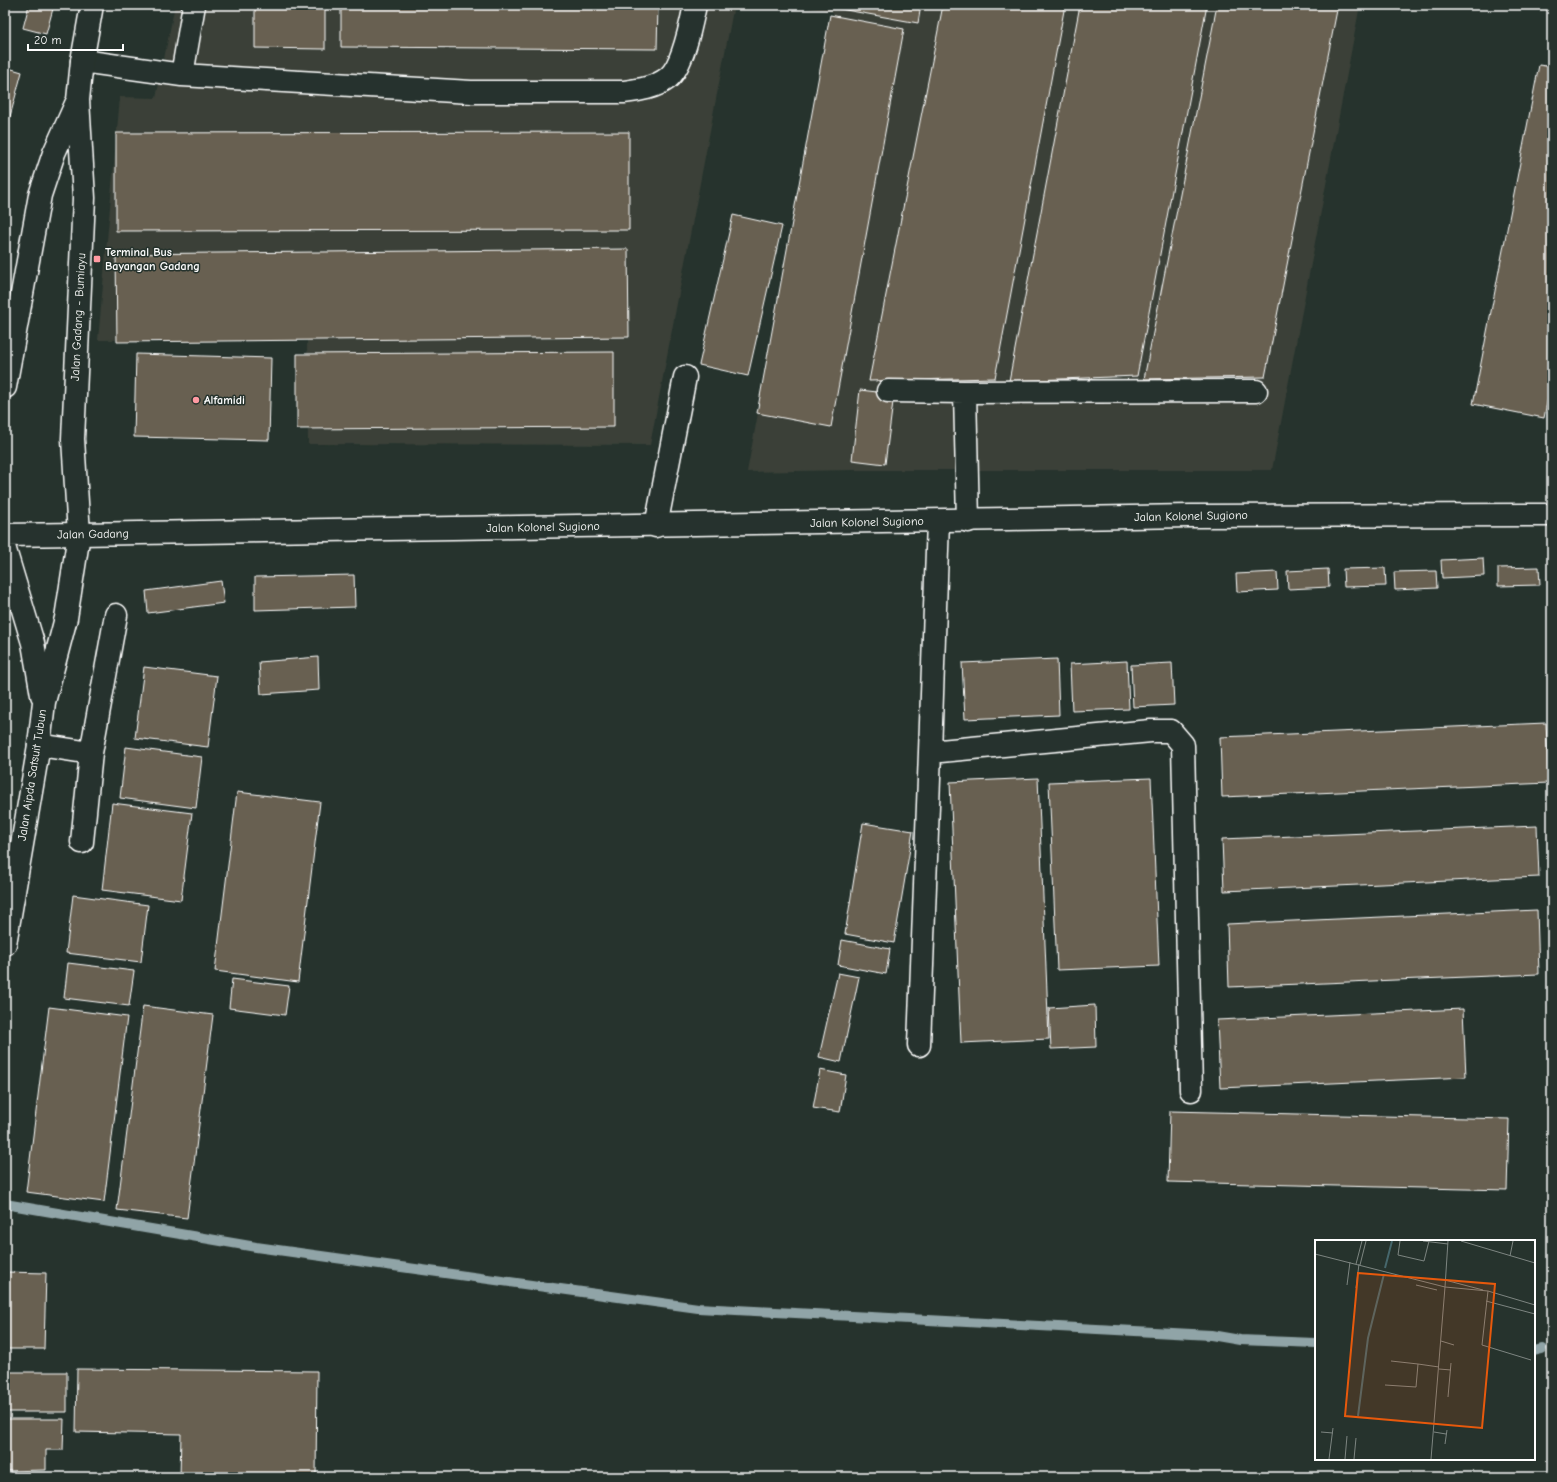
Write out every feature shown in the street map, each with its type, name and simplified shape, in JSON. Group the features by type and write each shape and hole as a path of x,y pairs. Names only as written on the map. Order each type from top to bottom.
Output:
{"main road":[{"name":"Jalan Gadang - Bumiayu","path":"79,534 73,439 84,198 78,100 82,61 92,5"},
{"path":"182,75 194,5"},
{"path":"82,61 182,75 472,92 624,92 645,89 668,78 680,61 695,5"},
{"name":"Jalan Gadang - Bumiayu","path":"5,387 40,195 54,154 78,100"},
{"path":"656,526 685,377"},
{"path":"888,391 965,392 1256,390"},
{"path":"965,392 968,520"},
{"name":"Jalan Kolonel Sugiono","path":"182,533 1190,516 1552,515"},
{"path":"919,1045 938,520"},
{"name":"Jalan Gadang","path":"5,535 182,533"},
{"name":"Jalan Aipda Satsuit Tubun","path":"5,944 39,745 44,702 66,618 79,534"},
{"name":"Jalan Aipda Satsuit Tubun","path":"5,550 33,643 44,702"},
{"path":"82,842 91,752 116,615"},
{"path":"930,752 1151,731 1171,731 1183,745 1191,1090"},
{"path":"39,745 91,752"}],"shaded area":[{"path":"175,5 734,5 650,445 308,444 307,339 98,340 120,97 156,98"},
{"path":"792,5 1360,5 1272,470 854,470 747,472 833,12"}],"building":[{"path":"29,5 54,5 46,34 23,28"},
{"path":"255,5 325,5 325,49 255,48"},
{"path":"341,5 658,5 657,49 341,47"},
{"path":"818,5 921,5 918,23"},
{"path":"943,5 1065,5 995,378 869,381"},
{"path":"1080,5 1207,5 1137,376 1009,381"},
{"path":"1217,5 1338,5 1265,377 1144,379"},
{"path":"830,15 904,29 831,427 757,413"},
{"path":"1539,65 1552,67 1552,377 1544,418 1473,404"},
{"path":"5,67 22,72 5,135"},
{"path":"629,132 629,230 116,231 116,133"},
{"path":"733,215 782,226 748,376 699,365"},
{"path":"628,249 629,337 117,342 116,254"},
{"path":"614,352 614,427 297,429 297,354"},
{"path":"136,354 271,358 269,440 134,437"},
{"path":"860,390 894,394 885,464 852,460"},
{"path":"1483,558 1484,576 1442,578 1441,560"},
{"path":"1539,567 1540,585 1498,586 1498,568"},
{"path":"1385,568 1386,586 1344,587 1343,569"},
{"path":"1328,569 1329,587 1288,589 1287,571"},
{"path":"1436,571 1437,588 1395,590 1394,572"},
{"path":"1277,572 1278,590 1237,592 1236,574"},
{"path":"354,575 355,607 255,610 255,577"},
{"path":"221,581 224,603 148,613 146,591"},
{"path":"318,657 319,690 261,694 259,662"},
{"path":"1057,659 1059,715 965,719 962,663"},
{"path":"1127,661 1129,709 1072,711 1070,664"},
{"path":"1172,663 1174,705 1133,707 1131,665"},
{"path":"144,667 217,676 208,747 135,738"},
{"path":"1546,723 1549,783 1222,797 1220,737"},
{"path":"126,747 202,757 196,808 120,798"},
{"path":"1038,778 1049,1039 961,1043 950,782"},
{"path":"1151,778 1159,966 1057,970 1049,782"},
{"path":"237,792 320,802 298,982 215,971"},
{"path":"112,803 192,813 181,900 102,890"},
{"path":"863,823 913,831 894,943 845,934"},
{"path":"1537,826 1539,877 1224,891 1222,839"},
{"path":"73,895 148,905 141,962 66,953"},
{"path":"1537,910 1539,974 1229,987 1227,924"},
{"path":"842,940 890,949 886,974 838,965"},
{"path":"68,963 134,971 129,1006 64,998"},
{"path":"838,973 859,977 841,1062 819,1057"},
{"path":"232,979 289,986 285,1015 229,1008"},
{"path":"1095,1005 1096,1047 1051,1049 1049,1008"},
{"path":"143,1006 213,1015 187,1218 117,1210"},
{"path":"49,1007 127,1017 104,1202 26,1192"},
{"path":"1463,1009 1466,1077 1220,1088 1217,1020"},
{"path":"820,1070 846,1075 840,1112 813,1108"},
{"path":"1170,1111 1509,1119 1507,1190 1168,1182"},
{"path":"5,1272 46,1273 44,1349 5,1349"},
{"path":"77,1369 317,1371 316,1477 180,1477 181,1434 76,1432"},
{"path":"5,1372 67,1372 67,1412 5,1412"},
{"path":"5,1419 64,1419 63,1450 46,1450 46,1470 5,1471"}],"waterway":[{"path":"5,1204 256,1247 698,1308 1211,1335 1240,1340 1315,1343"},
{"path":"1535,1351 1542,1349"}],"place":[{"name":"Terminal Bus Bayangan Gadang","path":"97,259"},
{"name":"Alfamidi","path":"196,400"}]}
